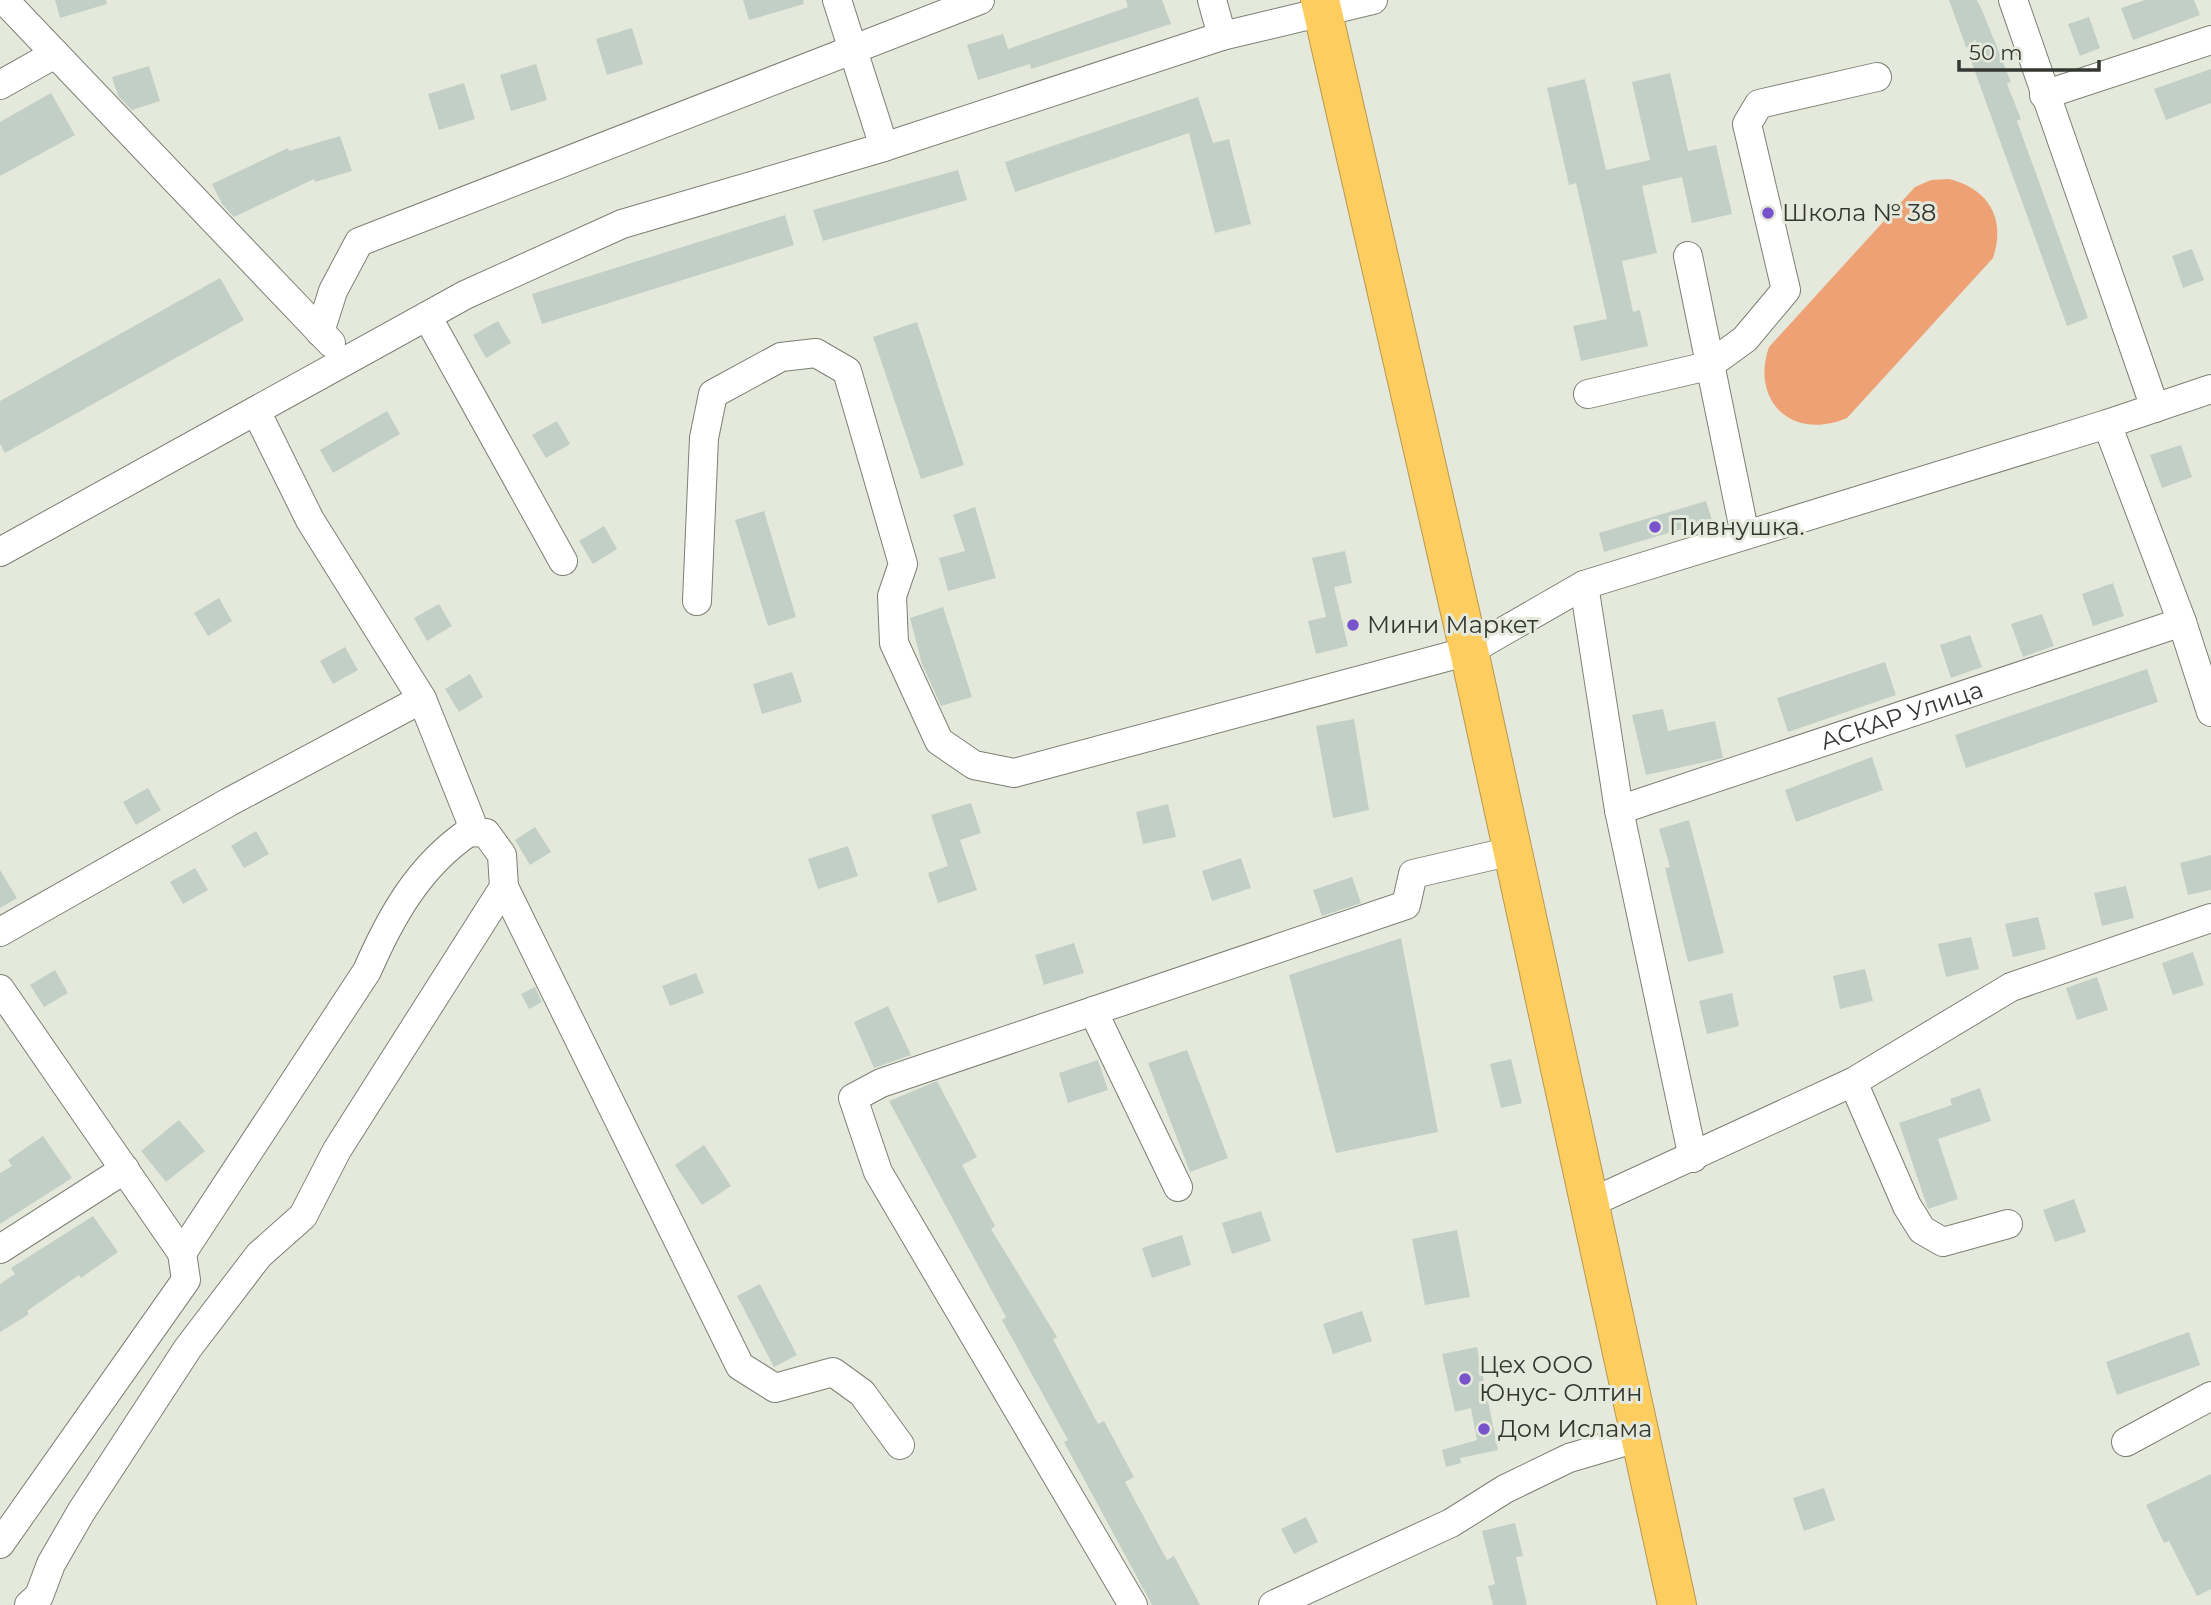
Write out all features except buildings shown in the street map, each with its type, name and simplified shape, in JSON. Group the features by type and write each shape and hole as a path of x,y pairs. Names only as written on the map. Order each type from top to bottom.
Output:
{"highway":[{"path":"1321,6 1469,651 1677,1605"}],"street":[{"path":"4,0 348,360"},
{"path":"837,0 884,148"},
{"path":"320,332 332,290 359,242 980,0"},
{"path":"1212,0 1222,36"},
{"path":"0,552 464,295 622,224 884,148 1321,6 1373,0"},
{"path":"2012,0 2155,408"},
{"path":"2044,95 2211,40"},
{"path":"0,85 55,54"},
{"path":"1588,394 1708,366 1745,339 1786,290 1747,124 1759,104 1877,77"},
{"path":"1688,257 1708,366 1745,536"},
{"path":"427,316 563,561"},
{"path":"697,601 704,438 713,394 781,357 816,353 847,371 903,564 892,596 894,643 939,741 974,765 1014,773 1469,651 1584,585 2107,424 2211,388"},
{"path":"256,411 310,520 422,699 471,821 470,832"},
{"path":"2107,424 2182,622 2211,712"},
{"path":"1584,585 1619,810 1693,1158"},
{"name":"АСКАР Улица","path":"1619,810 2182,622"},
{"path":"0,932 229,802 422,699"},
{"path":"182,1253 367,971 387,925 412,886 449,846 470,832 486,833 502,855 504,887 740,1366 775,1388 833,1372 862,1393 900,1445"},
{"path":"1133,1605 878,1172 853,1098 881,1083 1406,905 1413,874 1512,851"},
{"path":"29,1605 39,1596 51,1564 81,1512 188,1348 259,1255 303,1216 337,1150 504,887"},
{"path":"1588,1204 1693,1158 1853,1082 2011,987 2211,918"},
{"path":"0,989 182,1253 186,1280 0,1544"},
{"path":"1093,1011 1178,1186"},
{"path":"1853,1082 1907,1206 1922,1230 1943,1242 2008,1224"},
{"path":"0,1249 125,1169"},
{"path":"2126,1442 2211,1396"},
{"path":"1273,1605 1451,1523 1505,1489 1569,1458 1640,1437"}],"shaded area":[{"path":"1949,179 1975,190 1991,208 1997,231 1993,258 1847,418 1827,424 1809,424 1794,420 1781,412 1771,400 1766,385 1765,367 1769,347 1915,187 1931,180"}],"place":[{"name":"Школа № 38","path":"1768,213"},
{"name":"Пивнушка.","path":"1655,527"},
{"name":"Мини Маркет","path":"1353,625"},
{"name":"Цех ООО Юнус- Олтин","path":"1465,1379"},
{"name":"Дом Ислама","path":"1484,1429"}]}
